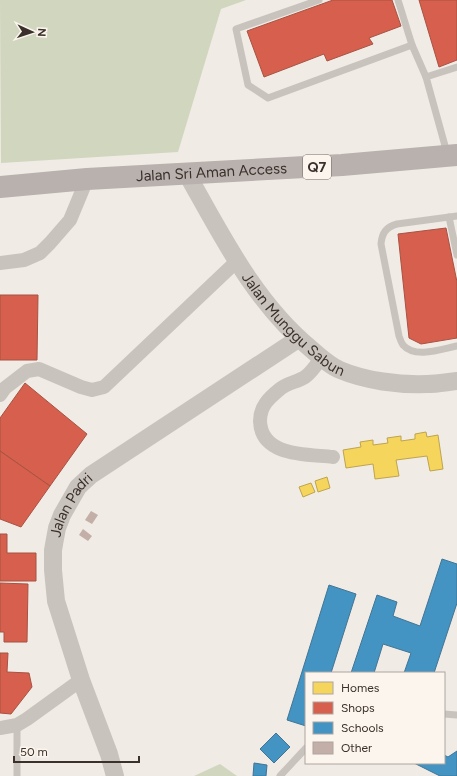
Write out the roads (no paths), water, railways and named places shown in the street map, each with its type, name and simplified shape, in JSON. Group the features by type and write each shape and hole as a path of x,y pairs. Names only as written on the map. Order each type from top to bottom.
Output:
{"main road":[{"name":"Jalan Sri Aman Access","path":"0,187 86,179 342,165 452,155"}],"street":[{"name":"Jalan Munggu Sabun","path":"187,174 237,261 283,324 298,339 322,358 339,370 358,377 394,382 427,384 457,381"},
{"path":"0,263 24,260 40,253 70,220 86,179"},
{"path":"0,395 5,388 27,371 39,369 81,387 92,390 104,387 237,261"},
{"name":"Jalan Padri","path":"115,776 109,754 81,680 56,601 53,550 57,528 62,515 78,487 91,475 298,339"},
{"path":"322,358 305,377 282,387 264,404 260,417 260,425 261,431 272,446 290,452 333,457"},
{"path":"0,728 17,725 81,680"}],"lane":[{"path":"319,0 236,30 248,85 268,98 412,45"},
{"path":"398,0 412,45 426,77 452,155"},
{"path":"426,77 457,67"},
{"path":"457,216 390,226 382,237 381,244 399,336 403,345 410,350 422,352 457,346"},
{"path":"449,217 457,255"},
{"path":"445,714 457,715"},
{"path":"16,776 17,725"},
{"path":"280,776 305,749"}]}
